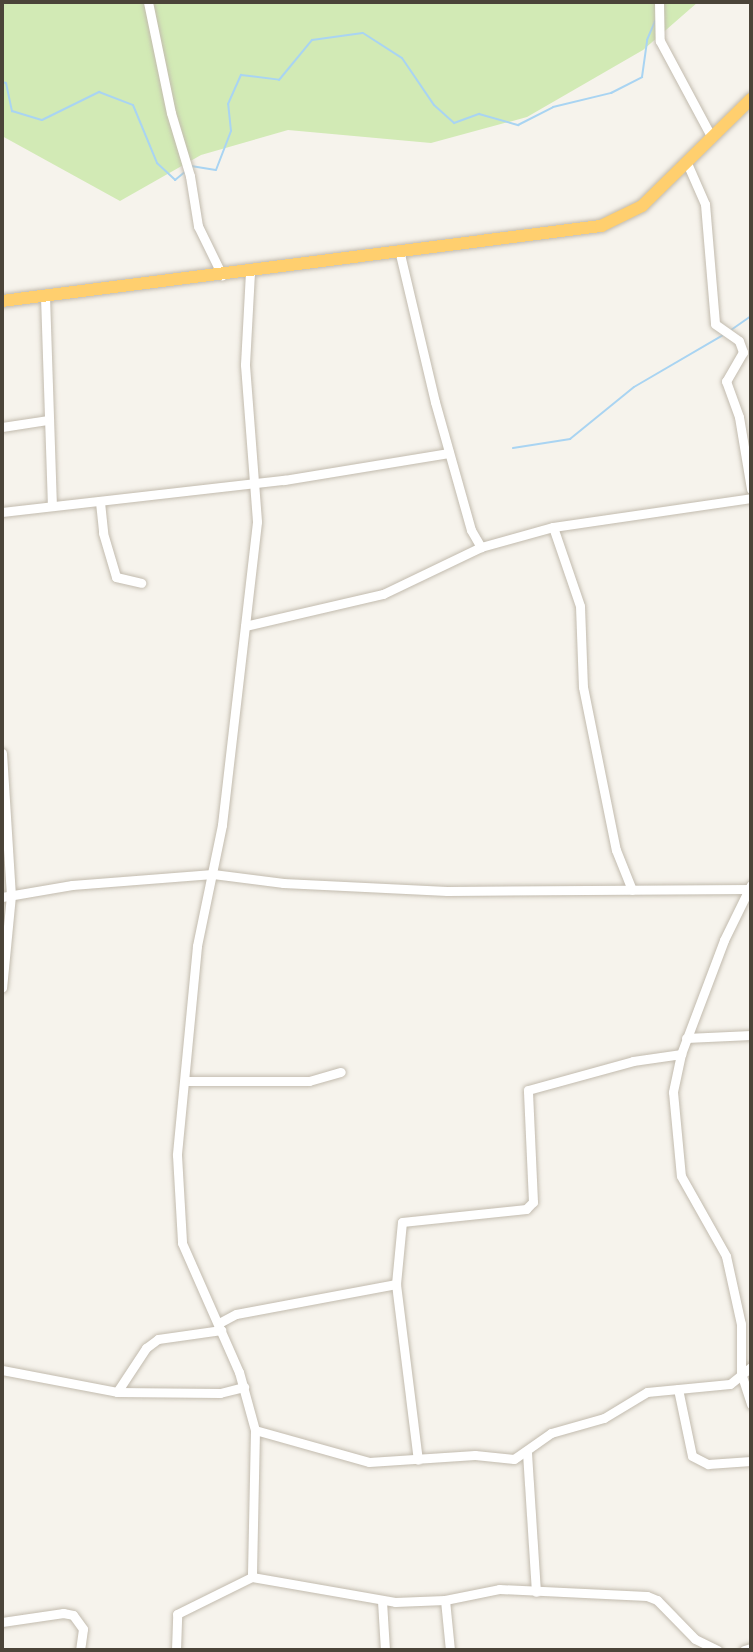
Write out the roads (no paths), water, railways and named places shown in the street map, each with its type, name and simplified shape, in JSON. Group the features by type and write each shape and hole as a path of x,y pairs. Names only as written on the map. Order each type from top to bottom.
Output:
{"highway":[{"path":"2,301 400,254 601,226 636,210 751,99"}],"street":[{"path":"148,2 198,226 222,275"},
{"path":"659,2 660,41 712,138"},
{"path":"687,163 705,204 715,324 739,341 743,352 726,381 738,410 751,489"},
{"path":"400,254 449,453 471,530 481,547"},
{"path":"250,272 246,365 257,522 213,874 197,946 177,1154 178,1209 190,1263 244,1387 255,1430 251,1577"},
{"path":"45,296 52,506"},
{"path":"2,427 48,420"},
{"path":"2,512 254,483 449,453"},
{"path":"245,626 383,594 481,547 554,527 751,498"},
{"path":"100,502 103,533 116,578 141,583"},
{"path":"554,527 580,606 583,687 614,841 632,890"},
{"path":"2,753 6,896 2,988"},
{"path":"6,896 72,885 213,874 283,883 447,891 750,888 686,1038 673,1092 681,1176 726,1256 741,1324 741,1373 751,1404"},
{"path":"686,1038 751,1035"},
{"path":"418,1460 396,1284 402,1222 510,1213 533,1202 528,1090 633,1061 681,1054"},
{"path":"186,1080 309,1081 341,1072"},
{"path":"117,1392 146,1348 158,1339 220,1327 236,1314 396,1284"},
{"path":"255,1430 369,1462 475,1455 503,1460 527,1453 551,1433 604,1418 647,1392 730,1384 751,1367"},
{"path":"2,1370 117,1392 220,1393 244,1387"},
{"path":"678,1389 692,1456 708,1464 751,1461"},
{"path":"527,1453 536,1592"},
{"path":"176,1650 177,1614 251,1577 382,1601 445,1600 499,1589 647,1597 657,1601 695,1639 718,1650"},
{"path":"445,1600 450,1650"},
{"path":"382,1601 384,1650"},
{"path":"2,1622 63,1613 73,1615 83,1629 80,1650"},
{"path":"744,1650 751,1648"}],"waterway":[{"path":"191,166 216,170 231,131 228,104 241,75 279,80 312,40 363,33 402,58 434,105 454,123 479,114 518,125 553,107 611,93 642,77 647,40 655,21"},
{"path":"2,82 6,83 12,111 42,120 99,92 133,105 157,163 175,180 185,172"},
{"path":"731,330 751,316"},
{"path":"513,448 570,439 634,387 723,335"}]}
